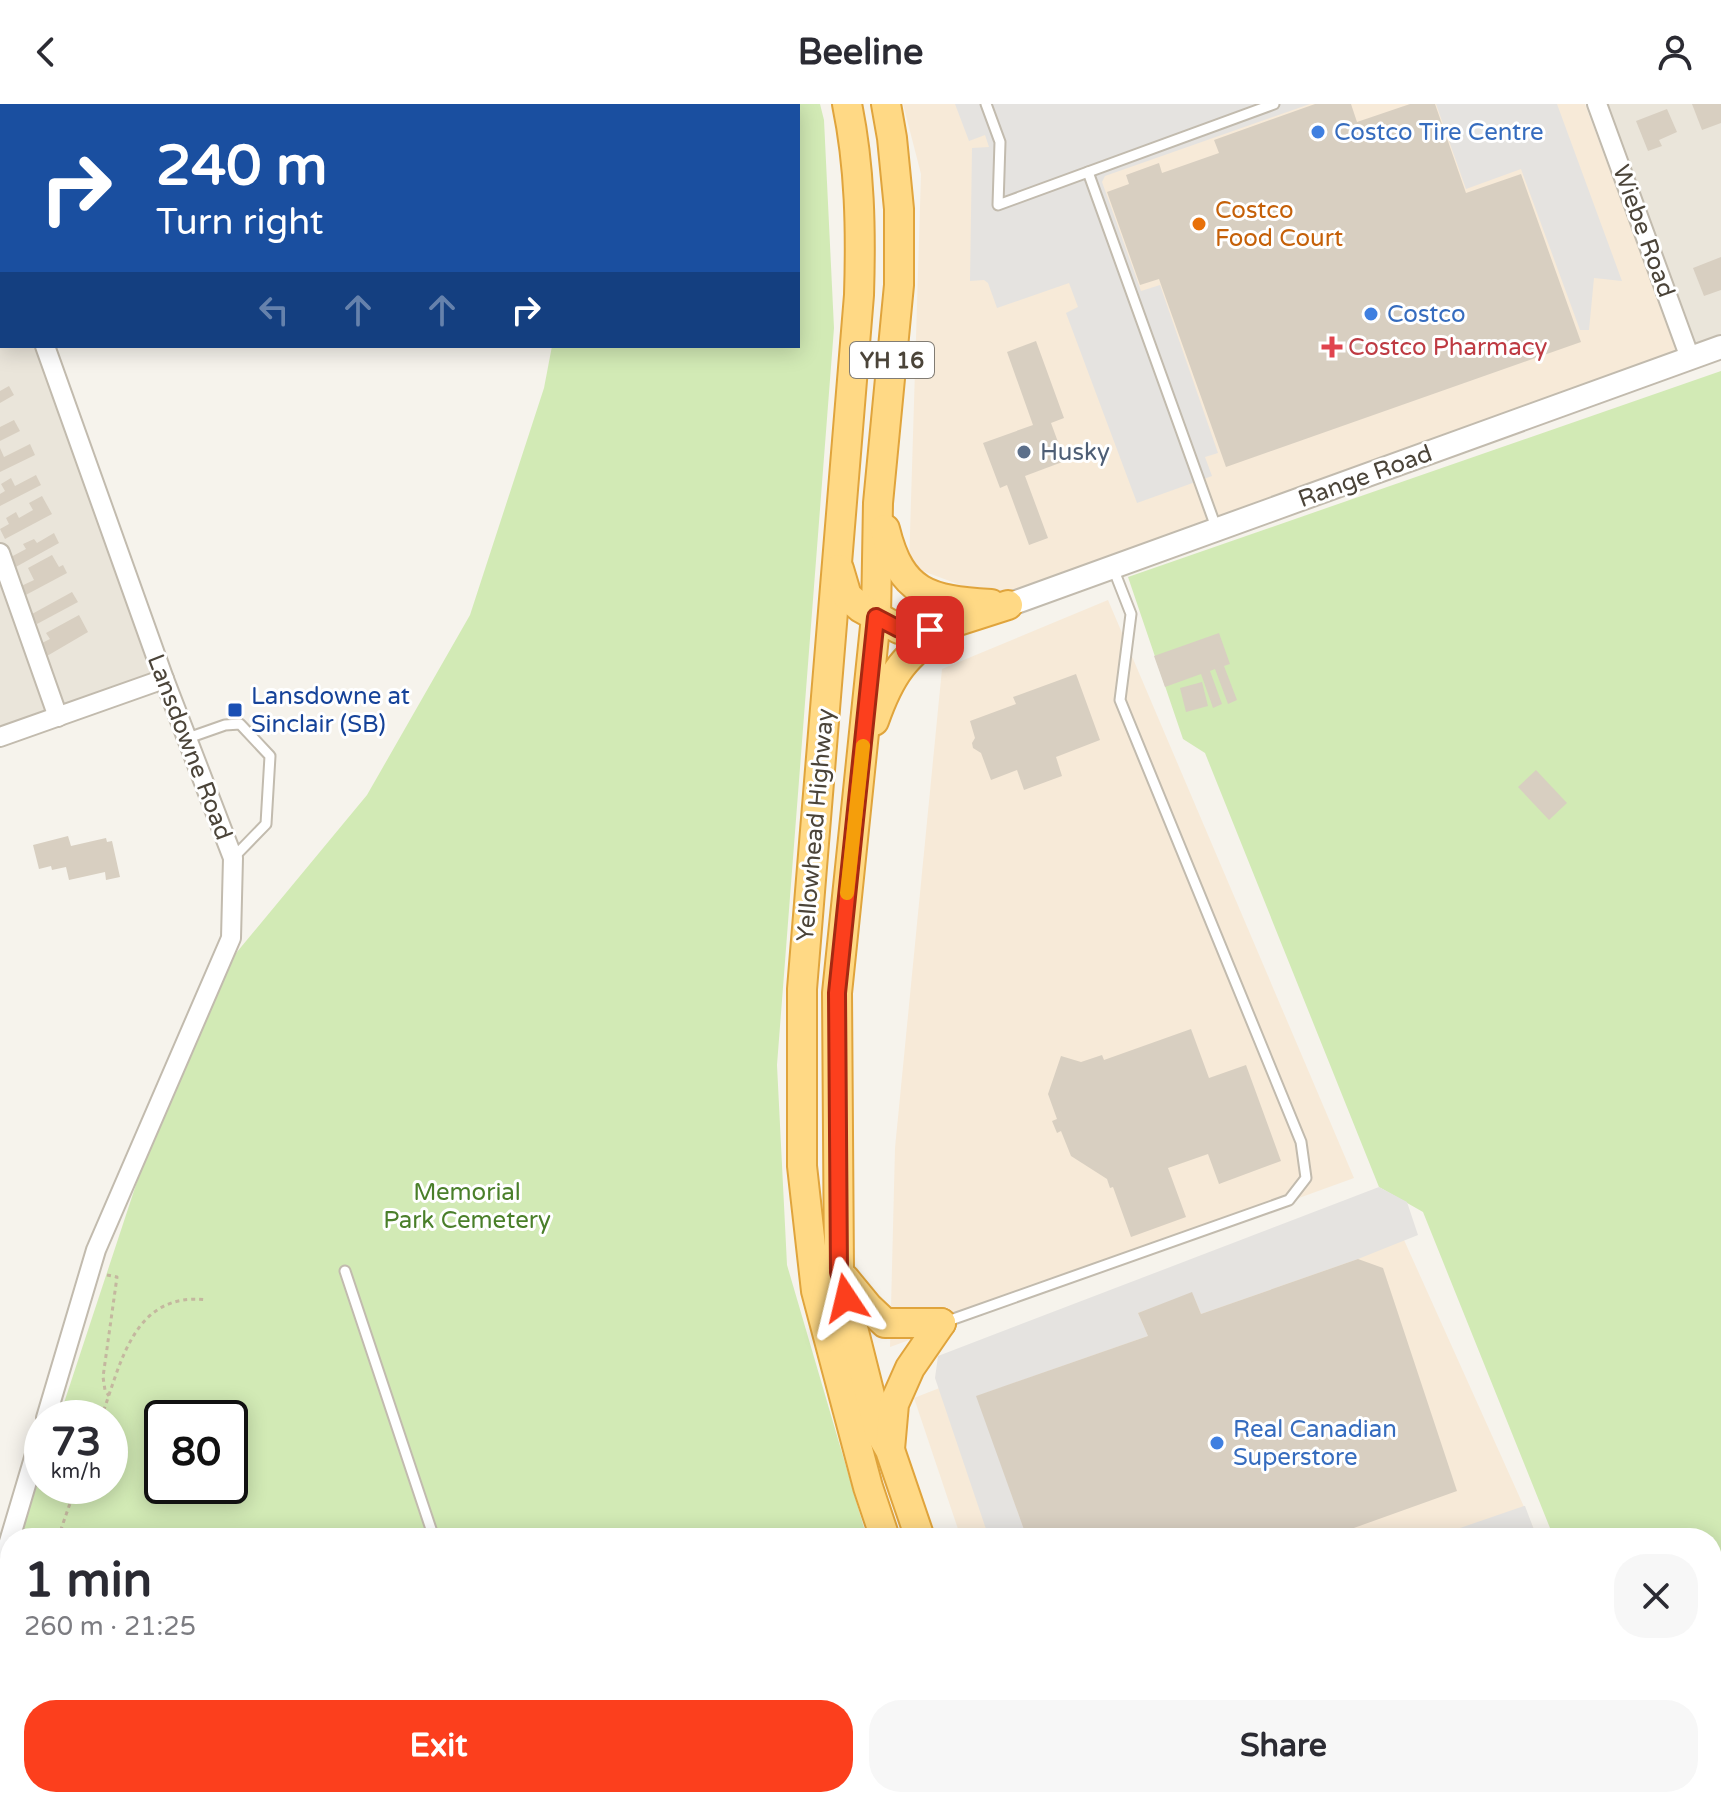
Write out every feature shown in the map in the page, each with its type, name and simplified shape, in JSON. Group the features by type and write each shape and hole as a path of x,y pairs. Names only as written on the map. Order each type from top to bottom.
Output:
{"highway":[{"name":"Yellowhead Highway","path":"847,104 857,167 861,235 859,295 802,989 802,1166 816,1291 882,1528"},
{"name":"Yellowhead Highway","path":"886,104 899,209 899,285 878,503 876,617 837,993 839,1272 879,1431 890,1450 917,1528"},
{"path":"878,503 891,553 911,584 948,601 1008,605"},
{"path":"837,562 847,596 861,608 899,629 930,630 1008,605"},
{"path":"861,757 881,701 898,668 950,623"},
{"path":"839,1272 885,1323 941,1323"},
{"path":"890,1450 894,1404 910,1368 941,1323"}],"street":[{"name":"Wiebe Road","path":"1597,104 1690,358"},
{"name":"Range Road","path":"1008,605 1721,347"},
{"name":"Lansdowne Road","path":"46,348 164,679 233,858 231,938 96,1250 51,1400"},
{"path":"0,553 58,717"},
{"path":"0,737 164,679"},
{"path":"13,1528 24,1491"}],"lane":[{"path":"986,104 1000,142 998,205 1274,104"},
{"path":"1088,172 1217,530"},
{"path":"941,1323 1289,1200 1306,1178 1301,1142 1120,700 1131,614 1113,568"},
{"path":"188,738 225,725 240,724 270,756 266,824 233,858"},
{"path":"345,1271 431,1528"}],"path":[{"path":"90,1272 117,1277 103,1377 109,1396"},
{"path":"108,1400 129,1342 143,1321 169,1303 191,1298 207,1300"},
{"path":"61,1528 70,1504"}],"shaded area":[{"path":"903,104 1585,104 1679,357 993,597 909,566 921,174"},
{"path":"955,104 1310,104 1105,176 1102,182 1141,291 1160,285 1218,453 1205,457 1212,476 1137,503 1066,313 1078,307 1069,283 997,308 988,283 984,280 970,281 972,148 989,147 985,135 969,141"},
{"path":"1436,104 1557,104 1622,281 1594,278 1589,330 1580,330 1521,169 1466,189"},
{"path":"1589,104 1721,104 1721,351 1690,361"},
{"path":"0,348 52,348 172,686 0,748"},
{"path":"1108,600 1354,1178 890,1347 895,1148 942,669"},
{"path":"1379,1187 1407,1202 1418,1235 1201,1314 1192,1293 1138,1313 1148,1336 977,1396 1023,1528 986,1528 935,1378 938,1356"},
{"name":"Real Canadian Superstore","path":"1391,1211 1534,1528 958,1528 914,1398"},
{"path":"1524,1506 1533,1528 1460,1528"}],"green space":[{"name":"Memorial Park Cemetery","path":"800,104 820,104 824,120 834,328 777,1065 787,1265 864,1528 23,1528 31,1504 128,1504 128,1400 65,1400 157,1121 227,964 367,795 470,615 544,388 552,348 800,348"},
{"path":"1721,371 1721,1528 1550,1528 1423,1212 1379,1187 1205,753 1183,739 1128,577"}],"building":[{"name":"Costco","path":"1315,104 1351,104 1357,122 1410,104 1435,104 1466,193 1521,174 1581,342 1226,467 1159,279 1140,285 1107,192 1129,184 1126,175 1159,163 1162,173 1219,153 1214,140"},
{"path":"1692,104 1721,104 1721,123 1702,130"},
{"path":"1667,109 1677,132 1659,140 1662,146 1648,151 1636,121"},
{"path":"1721,257 1721,290 1704,296 1693,268"},
{"name":"Husky","path":"1036,341 1064,418 1051,423 1065,461 1025,476 1048,538 1029,545 1007,485 1000,488 983,443 1033,425 1007,352"},
{"path":"9,386 14,395 0,403 0,391"},
{"path":"14,420 20,431 0,441 0,427"},
{"path":"30,444 35,455 0,472 0,448 4,457"},
{"path":"36,475 41,485 0,506 0,494 5,491 1,484 11,478 15,486"},
{"path":"42,496 52,514 5,539 0,529 9,524 6,518 16,512 19,518 33,510 29,503"},
{"path":"54,533 59,543 14,568 9,558 26,549 23,544 34,539 37,543"},
{"path":"52,555 67,573 22,597 17,588 34,580 28,568"},
{"path":"72,592 78,602 37,624 32,614"},
{"path":"79,615 88,632 47,656 40,644 50,639 46,633"},
{"path":"1219,633 1230,664 1224,666 1237,700 1228,704 1215,669 1210,671 1222,704 1213,708 1201,674 1165,687 1154,656"},
{"path":"1076,674 1100,740 1056,757 1062,776 1024,790 1017,770 991,780 981,753 973,748 975,738 970,721 1016,704 1013,697"},
{"path":"1202,682 1208,706 1186,712 1180,688"},
{"path":"1536,770 1567,803 1549,820 1518,787"},
{"path":"68,836 71,846 106,838 107,842 112,841 120,877 106,880 105,872 69,880 66,867 39,869 33,845"},
{"path":"1191,1029 1209,1078 1246,1065 1281,1161 1219,1184 1208,1154 1168,1168 1186,1217 1131,1237 1113,1187 1110,1188 1107,1179 1071,1156 1061,1131 1057,1133 1052,1121 1057,1119 1048,1094 1061,1056 1081,1062 1102,1055 1104,1060"},
{"name":"Real Canadian Superstore","path":"1358,1259 1383,1268 1457,1491 1354,1528 1023,1528 976,1396 1148,1336 1138,1313 1192,1292 1201,1314"}],"slow traffic":[{"path":"847,893 863,746"}],"place":[{"name":"Costco Tire Centre","path":"1318,132"},
{"name":"Costco Food Court","path":"1199,224"},
{"name":"Costco","path":"1371,314"},
{"name":"Costco Pharmacy","path":"1332,347"},
{"name":"Husky","path":"1024,452"},
{"name":"Lansdowne at Sinclair (SB)","path":"235,710"},
{"name":"Real Canadian Superstore","path":"1217,1443"}],"route":[{"path":"846,1298 839,1272 837,993 876,617 899,629 930,630"}]}
